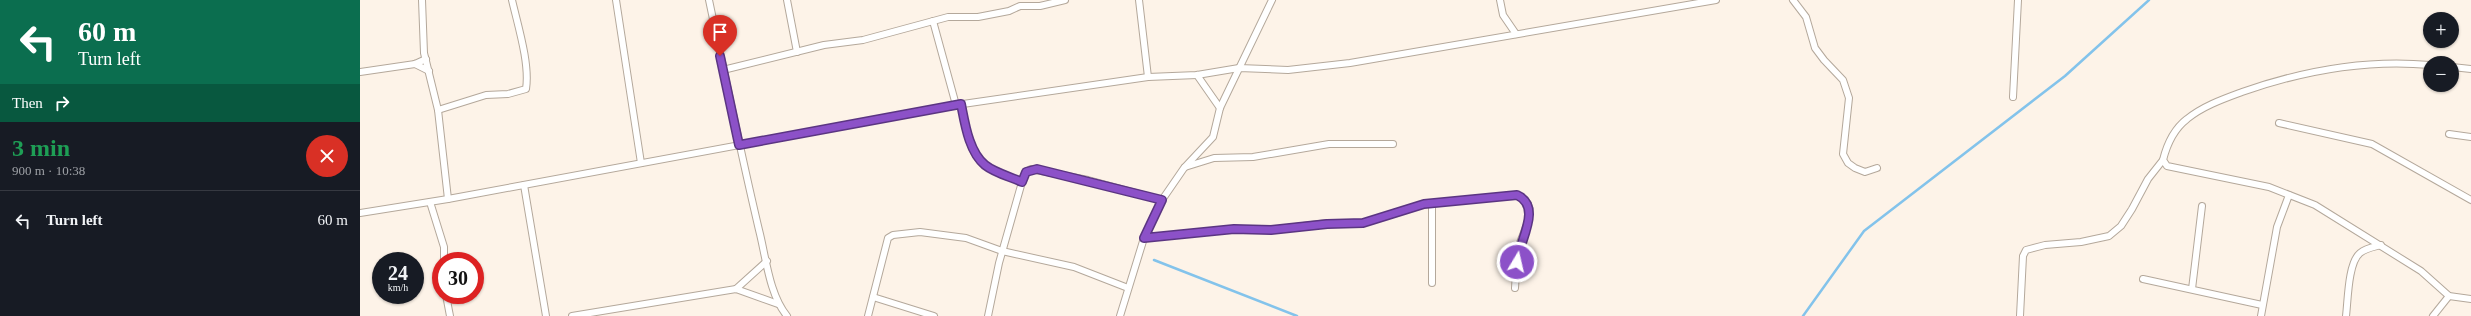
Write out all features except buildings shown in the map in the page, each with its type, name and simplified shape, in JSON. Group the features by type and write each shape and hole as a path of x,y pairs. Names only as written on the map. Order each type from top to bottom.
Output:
{"street":[{"path":"422,0 422,22 426,59 438,110 448,199"},
{"path":"438,110 486,95 508,94 526,89 527,81 522,48 512,0"},
{"path":"616,0 641,163"},
{"path":"709,0 739,145 767,261 778,304 787,316"},
{"path":"787,0 797,52"},
{"path":"723,70 797,52 863,40 948,17 993,15 1020,6 1040,6 1065,0"},
{"path":"1139,0 1148,77"},
{"path":"1120,316 1144,238 1162,200 1184,168 1213,137 1220,108 1272,0"},
{"path":"1500,0 1503,15 1516,34"},
{"path":"360,214 958,105 1148,77 1197,75 1239,68 1288,70 1350,63 1516,34 1627,17 1716,0"},
{"path":"1793,0 1806,17 1815,48 1843,80 1848,98 1843,154 1848,163 1855,168 1865,172 1877,168"},
{"path":"2013,98 2018,0"},
{"path":"933,21 958,105 978,159 986,166 1022,182"},
{"path":"360,72 415,64 426,59"},
{"path":"415,64 429,71"},
{"path":"2020,316 2023,256 2026,250 2045,245 2081,242 2109,236 2121,226 2148,179 2163,160 2171,137 2187,119 2216,102 2262,85 2318,71 2362,64 2423,65"},
{"path":"2459,68 2471,70"},
{"path":"1197,75 1220,108"},
{"path":"2279,122 2372,144 2471,200"},
{"path":"2449,134 2471,137"},
{"path":"1184,168 1214,158 1253,157 1329,144 1393,144"},
{"path":"2163,160 2167,166 2269,187 2315,205 2381,244 2421,271 2449,296 2471,299"},
{"path":"988,316 1002,251 1026,172 1037,169 1162,200"},
{"path":"524,185 546,316"},
{"path":"1144,238 1234,229 1271,230 1327,224 1363,223 1424,204 1513,195 1525,199 1528,204 1530,219 1518,250 1515,288"},
{"path":"2260,316 2277,227 2289,195"},
{"path":"430,202 444,247 444,252"},
{"path":"1432,204 1432,283"},
{"path":"2192,289 2202,206"},
{"path":"868,316 888,238 893,235 920,232 966,238 1002,251 1074,267 1128,288"},
{"path":"2346,316 2352,266 2356,256 2362,251 2381,244"},
{"path":"736,289 767,261"},
{"path":"2143,279 2262,305"},
{"path":"572,316 736,289 778,304"},
{"path":"2433,316 2449,296"},
{"path":"873,297 934,316"},
{"path":"448,304 450,316"}],"waterway":[{"path":"1803,316 1864,231 2065,76 2149,0"},
{"path":"1154,260 1297,316"}],"route":[{"path":"720,56 739,145 961,104 973,148 978,159 986,166 1022,182 1026,172 1031,169 1037,169 1088,180 1162,200 1144,238 1234,229 1271,230 1327,224 1363,223 1424,204 1439,204 1450,200 1517,195 1525,199 1528,204 1530,219 1518,250 1517,262"}]}
